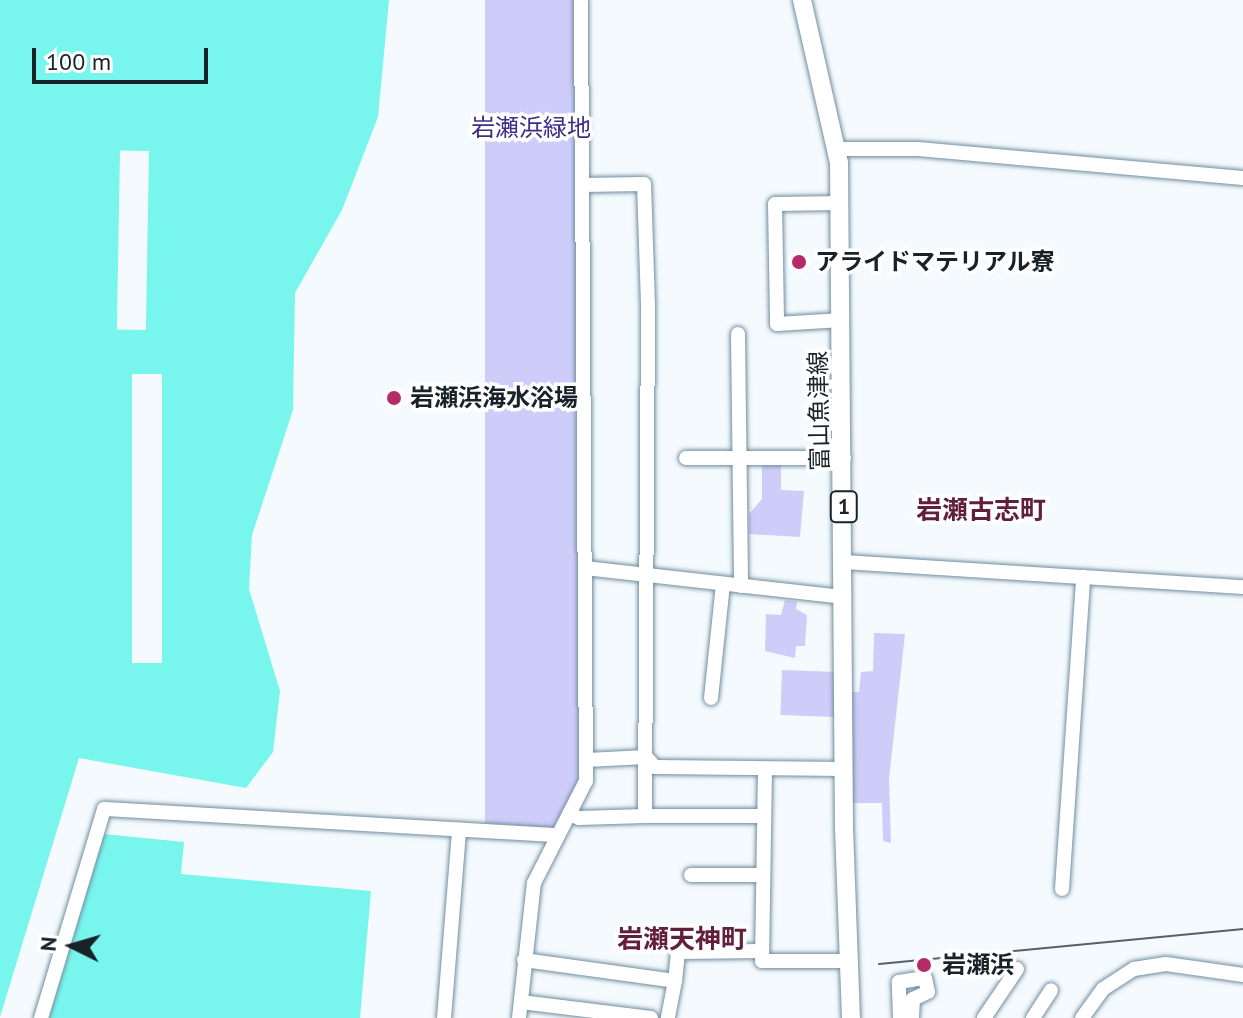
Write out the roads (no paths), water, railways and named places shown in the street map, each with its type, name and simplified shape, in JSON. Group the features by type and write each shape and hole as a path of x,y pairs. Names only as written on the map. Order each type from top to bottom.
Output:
{"main road":[{"name":"富山魚津線","path":"802,0 837,149 841,203 844,769 851,1018"}],"street":[{"path":"519,1018 534,883 555,835 583,793 587,760 581,0"},
{"path":"837,149 918,149 1243,178"},
{"path":"582,185 644,184 648,305 645,816"},
{"path":"841,203 775,204 777,324 842,320"},
{"path":"738,334 741,586"},
{"path":"686,458 844,458"},
{"path":"844,562 1243,587"},
{"path":"585,568 844,597"},
{"path":"1062,889 1083,577"},
{"path":"711,698 723,584"},
{"path":"587,760 646,757"},
{"path":"646,757 655,767 844,769"},
{"path":"765,770 762,961 851,961"},
{"path":"41,1018 104,809 555,835"},
{"path":"569,814 579,818 764,816"},
{"path":"444,1018 459,830"},
{"path":"691,875 763,875"},
{"path":"668,1018 678,952 762,951"},
{"path":"524,960 675,981"},
{"path":"1082,1018 1103,989 1134,969 1166,964 1243,975"},
{"path":"984,1018 1017,969"},
{"path":"900,1018 899,982 925,978 928,992 913,999 912,1018"},
{"path":"1033,1018 1051,990"},
{"path":"521,1002 651,1018"}],"tram line":[{"path":"879,964 1243,929"}],"place":[{"name":"アライドマテリアル寮","path":"799,262"},
{"name":"岩瀬浜海水浴場","path":"394,398"},
{"name":"岩瀬浜","path":"924,965"}],"district":[{"name":"岩瀬古志町","path":"981,510"},
{"name":"岩瀬天神町","path":"682,939"}],"park label":[{"name":"岩瀬浜緑地","path":"531,128"}]}
